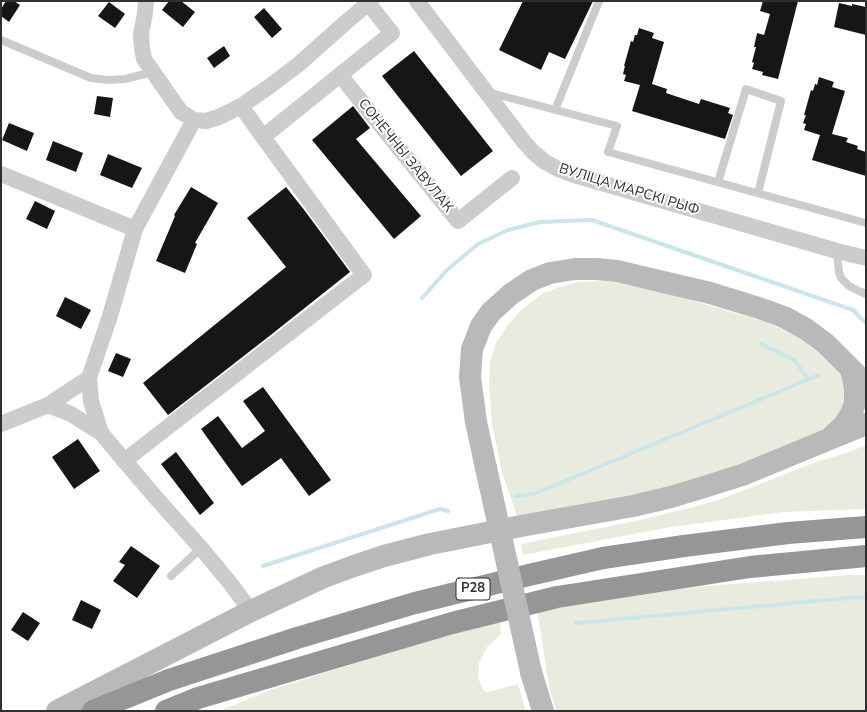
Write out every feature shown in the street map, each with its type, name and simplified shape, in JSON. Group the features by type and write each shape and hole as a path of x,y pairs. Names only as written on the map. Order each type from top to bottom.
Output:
{"highway":[{"name":"Р28","path":"93,711 169,680 297,638 415,603 529,575 603,558 684,546 788,533 866,527"},
{"name":"Р28","path":"166,711 192,705 452,623 557,597 750,567 861,557"}],"street":[{"path":"146,1 140,34 144,60 181,112 194,120 206,121 219,117 241,106 270,86 370,2 392,33 263,137"},
{"name":"ВУЛІЦА МАРСКІ РЫФ","path":"417,1 528,147 545,162 558,169 589,180 866,258"},
{"name":"СОНЕЧНЫ ЗАВУЛАК","path":"340,75 458,220 512,178"},
{"path":"124,461 364,275 241,106"},
{"path":"101,433 91,401 89,378 110,316 135,230 194,120"},
{"path":"1,174 135,230"},
{"path":"543,711 531,672 486,468 476,422 470,377 472,349 481,326 491,312 511,294 532,280 550,273 575,269 617,271 710,293 784,317 806,329 825,343 858,376 866,404"},
{"path":"829,439 844,425 851,414 855,403 855,388 858,376"},
{"path":"1,424 48,404 89,378"},
{"path":"48,404 71,414 101,433 201,548 251,611"},
{"path":"57,711 251,611 324,577 354,566 384,556 438,542 633,506 671,497 742,474 866,424"}],"lane":[{"path":"555,110 599,1"},
{"path":"1,40 91,78 108,80 125,79 153,72"},
{"path":"718,182 746,89 781,100 758,194"},
{"path":"484,91 617,126 608,152 866,223"},
{"path":"837,251 841,278 849,286 866,294"},
{"path":"171,576 201,548"}],"shaded area":[{"path":"606,281 663,292 762,321 801,337 832,359 846,376 848,405 827,429 716,475 670,489 518,519 502,472 492,424 489,385 490,362 496,343 508,325 522,309 542,294 559,287 580,282"},
{"path":"866,445 866,509 784,512 671,527 523,555 521,544 636,521 701,505 724,498 816,462"},
{"path":"866,575 866,711 556,711 549,686 537,610 693,587"},
{"path":"500,621 501,634 487,647 479,663 478,678 484,691 488,692 518,684 526,711 221,711 273,689 427,641"}],"building":[{"path":"6,1 14,1 20,5 9,22 1,16 1,9"},
{"path":"169,1 181,1 195,12 183,27 162,10"},
{"path":"523,1 593,1 565,59 549,52 541,70 499,50"},
{"path":"763,1 798,1 778,79 762,75 763,72 752,69 757,33 764,35 770,14 760,11"},
{"path":"109,2 125,14 115,28 98,16"},
{"path":"839,3 866,7 866,35 834,27"},
{"path":"264,8 282,29 272,38 254,17"},
{"path":"639,28 654,33 652,38 664,42 652,84 667,89 666,93 699,104 701,99 730,108 728,113 733,115 725,139 632,111 640,85 624,81 626,75 623,74 631,41 633,42"},
{"path":"224,46 230,56 214,68 207,58"},
{"path":"414,51 493,151 461,176 382,76"},
{"path":"819,77 834,82 832,87 845,91 832,134 848,138 846,142 858,146 857,149 866,152 866,176 812,160 820,135 804,130 806,124 803,123 811,90 813,91 815,84 817,85"},
{"path":"97,96 113,98 110,117 94,114"},
{"path":"353,106 370,128 356,139 421,216 394,239 312,140"},
{"path":"9,123 34,133 27,151 2,140"},
{"path":"53,141 83,153 76,172 46,160"},
{"path":"108,154 142,168 132,188 100,175"},
{"path":"191,187 218,203 195,243 197,244 185,273 156,261 175,216 174,215"},
{"path":"286,187 350,272 168,415 143,383 286,267 247,218"},
{"path":"35,201 55,211 47,229 26,219"},
{"path":"65,297 91,310 81,329 56,316"},
{"path":"116,353 131,359 123,377 108,371"},
{"path":"263,387 331,480 309,496 281,458 242,486 201,429 218,416 242,448 265,431 243,401"},
{"path":"78,439 100,471 74,489 52,457"},
{"path":"176,452 214,503 200,515 161,464"},
{"path":"131,546 160,566 137,598 113,581 125,565 119,562"},
{"path":"81,600 101,610 92,629 72,620"},
{"path":"23,612 40,623 28,641 11,630"}],"waterway":[{"path":"422,298 447,270 478,244 508,230 540,222 592,220 853,310 866,323"},
{"path":"761,344 794,360 808,379"},
{"path":"516,496 534,494 819,375"},
{"path":"263,566 440,509 448,511"},
{"path":"576,623 866,597"}]}
